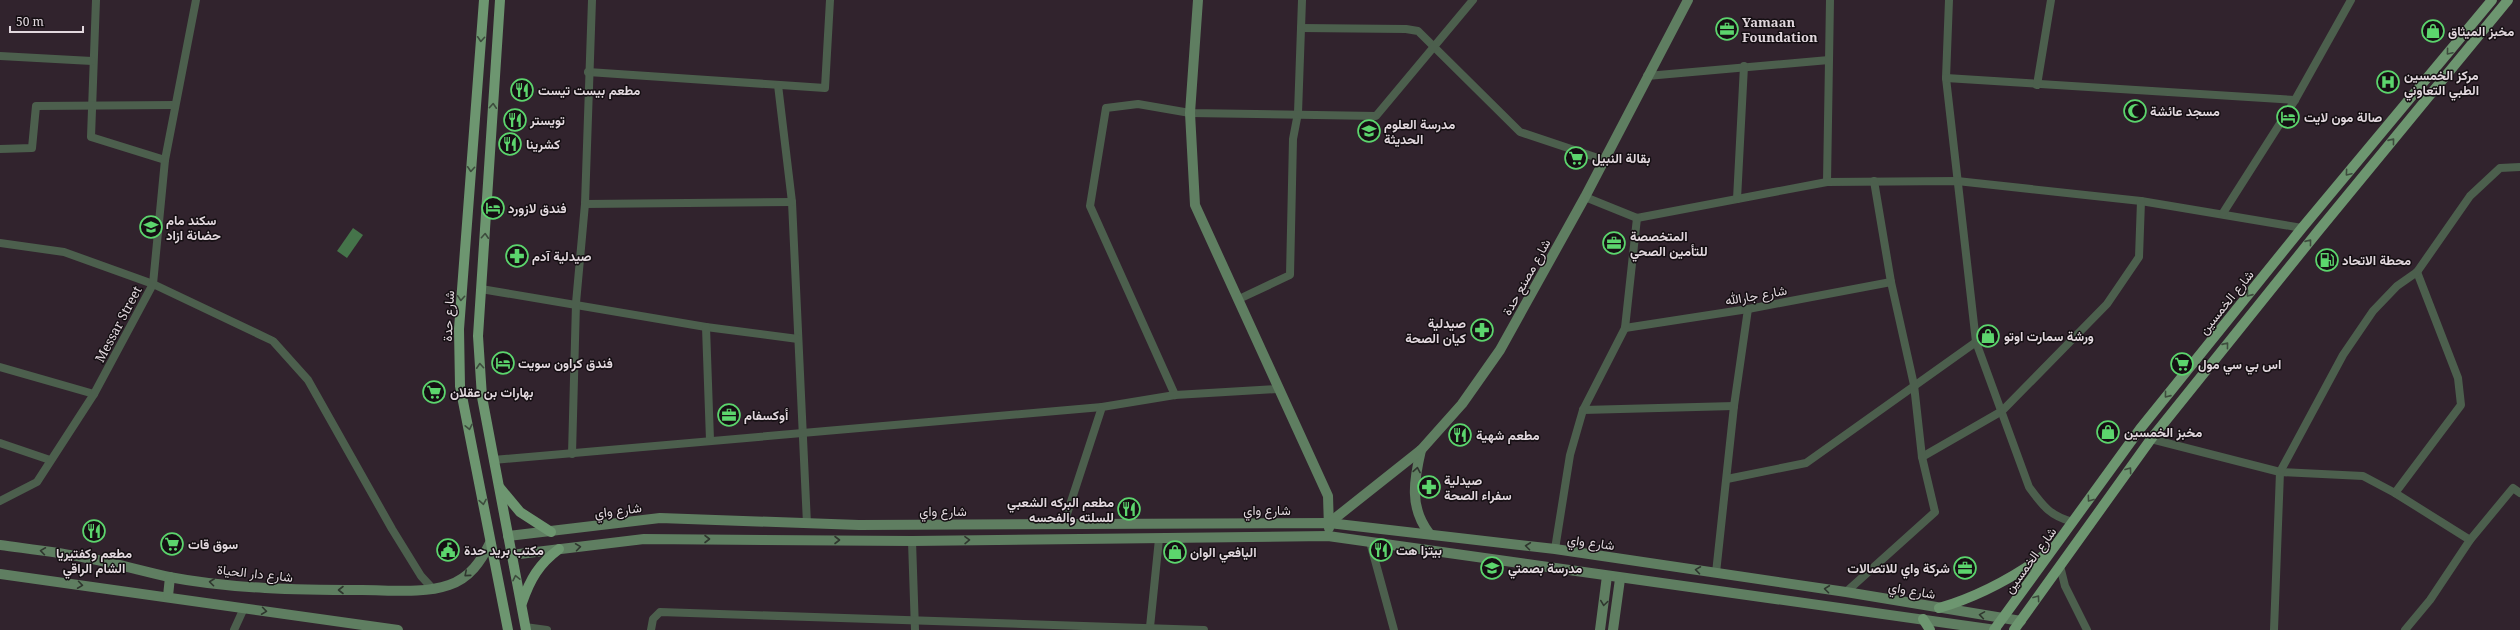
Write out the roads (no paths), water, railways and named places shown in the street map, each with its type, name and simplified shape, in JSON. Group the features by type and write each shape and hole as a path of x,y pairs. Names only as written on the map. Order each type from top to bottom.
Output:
{"main road":[{"name":"شارع حدة","path":"484,0 459,329 460,386 508,630"},
{"path":"500,0 478,336 482,397 511,555 522,603 525,629"},
{"name":"شارع الخمسين","path":"1995,630 2140,429 2302,228 2492,0"},
{"name":"شارع الخمسين","path":"2014,630 2151,440 2285,272 2508,0"},
{"path":"2274,263 2285,272"},
{"path":"476,463 493,460"},
{"path":"498,485 520,512 551,532"},
{"path":"1939,608 1975,596 2001,584 2055,547"},
{"path":"522,603 533,574 546,559 560,549"},
{"path":"1923,619 1930,630"}],"street":[{"path":"96,0 92,61 91,137 165,160"},
{"name":"Messar Street","path":"0,501 37,482 94,394 153,284 165,160 196,0"},
{"path":"572,454 576,303 585,204 588,72 592,0"},
{"path":"588,72 825,88 830,0"},
{"path":"1198,0 1190,113 1195,205 1328,496 1328,536"},
{"path":"1239,299 1290,275 1293,139 1298,114 1302,0"},
{"path":"1175,395 1090,206 1106,108 1138,104 1190,113 1376,116 1473,0"},
{"name":"شارع مصنع حدة","path":"1329,523 1421,450 1462,404 1500,350 1585,197 1688,0"},
{"path":"1827,182 1830,0"},
{"path":"1949,0 1946,78 1976,342 2002,411 2020,466 2029,487 2043,507 2058,518 2073,522"},
{"path":"2038,85 2051,0"},
{"path":"2223,214 2295,100 2351,0"},
{"path":"1301,28 1406,29 1418,31 1520,132 1604,160"},
{"path":"0,56 92,61"},
{"path":"1647,76 1744,66 1829,60"},
{"path":"1737,198 1744,66"},
{"path":"1946,78 2295,100"},
{"path":"778,85 792,202 807,524"},
{"path":"0,149 32,148 36,106 175,105"},
{"path":"2274,630 2280,472 2344,355 2373,311 2397,286 2417,272 2470,196 2500,168 2520,167"},
{"path":"1846,592 1935,512 1922,457 1914,385 1891,282 1874,181"},
{"path":"1585,197 1637,218 1827,182 1957,181 2141,201 2302,228"},
{"path":"1922,457 2002,411 2107,304 2139,257 2141,201"},
{"path":"585,204 792,202"},
{"path":"1555,549 1570,455 1583,410 1625,328 1637,218"},
{"path":"0,243 64,252 153,284 273,341 308,380 392,529 421,576 433,589"},
{"path":"2396,493 2461,405 2458,378 2417,272"},
{"name":"شارع جارالله","path":"1625,328 1748,309 1891,282"},
{"path":"481,289 576,303 706,327 798,339"},
{"path":"1716,573 1734,406 1748,309"},
{"path":"706,327 710,440"},
{"path":"1727,479 1806,463 1976,342"},
{"path":"0,367 94,394"},
{"path":"493,460 1102,407 1175,395 1278,388"},
{"path":"1583,410 1734,406"},
{"path":"1064,523 1102,407"},
{"path":"2151,440 2280,472 2363,476 2396,493 2470,540"},
{"path":"0,443 50,460"},
{"path":"1421,450 1416,474 1415,497 1418,520 1429,533"},
{"path":"2405,630 2430,600 2470,540 2512,488 2520,493"},
{"name":"شارع واي","path":"508,536 660,518 859,525 1329,523 1429,533 1555,549 1846,592 2021,621"},
{"path":"859,525 859,541"},
{"name":"شارع واي","path":"511,555 644,539 912,541 1328,536 1995,630"},
{"path":"1150,627 1159,539"},
{"path":"912,541 916,620 915,630"},
{"path":"1370,542 1394,630"},
{"name":"شارع دار الحياة","path":"0,545 86,557 170,577 291,590 433,589 450,585 466,577 480,562 490,543"},
{"path":"2060,566 2065,586 2086,630"},
{"path":"0,574 168,596 398,630"},
{"path":"1600,630 1607,576"},
{"path":"168,596 170,577"},
{"path":"1613,630 1620,578"},
{"path":"1774,599 1777,582"},
{"path":"234,630 244,608"},
{"path":"651,630 653,619 660,612 1150,627 1204,630"},
{"path":"525,629 547,630"}],"place":[{"name":"Yamaan Foundation","path":"1727,29"},
{"name":"مخبز الميثاق","path":"2433,31"},
{"name":"مركز الخمسين الطبي التعاوني","path":"2388,82"},
{"name":"مطعم بيست تيست","path":"522,90"},
{"name":"مسجد عائشة","path":"2135,111"},
{"name":"صالة مون لايت","path":"2288,117"},
{"name":"تويستر","path":"515,120"},
{"name":"مدرسة العلوم الحديثة","path":"1369,131"},
{"name":"كشرينا","path":"510,144"},
{"name":"بقالة النبيل","path":"1576,158"},
{"name":"فندق لازورد","path":"493,208"},
{"name":"سكند مام حضانة ازاد","path":"151,227"},
{"name":"المتخصصة للتأمين الصحي","path":"1614,243"},
{"name":"صيدلية آدم","path":"517,256"},
{"name":"محطة الاتحاد","path":"2327,260"},
{"name":"صيدلية كيان الصحة","path":"1482,330"},
{"name":"ورشة سمارت اوتو","path":"1988,336"},
{"name":"فندق كراون سويت","path":"503,363"},
{"name":"اس بي سي مول","path":"2182,364"},
{"name":"بهارات بن عقلان","path":"434,392"},
{"name":"أوكسفام","path":"729,415"},
{"name":"مخبز الخمسين","path":"2108,432"},
{"name":"مطعم شهية","path":"1460,435"},
{"name":"صيدلية سفراء الصحة","path":"1429,487"},
{"name":"مطعم البركه الشعبي للسلته والفحسه","path":"1129,509"},
{"name":"مطعم وكفتيريا الشام الراقي","path":"94,531"},
{"name":"سوق قات","path":"172,544"},
{"name":"مكتب بريد حدة","path":"448,550"},
{"name":"بيتزا هت","path":"1381,550"},
{"name":"اليافعي الوان","path":"1175,552"},
{"name":"مدرسة بصمتي","path":"1492,568"},
{"name":"شركة واي للاتصالات","path":"1965,568"}]}
